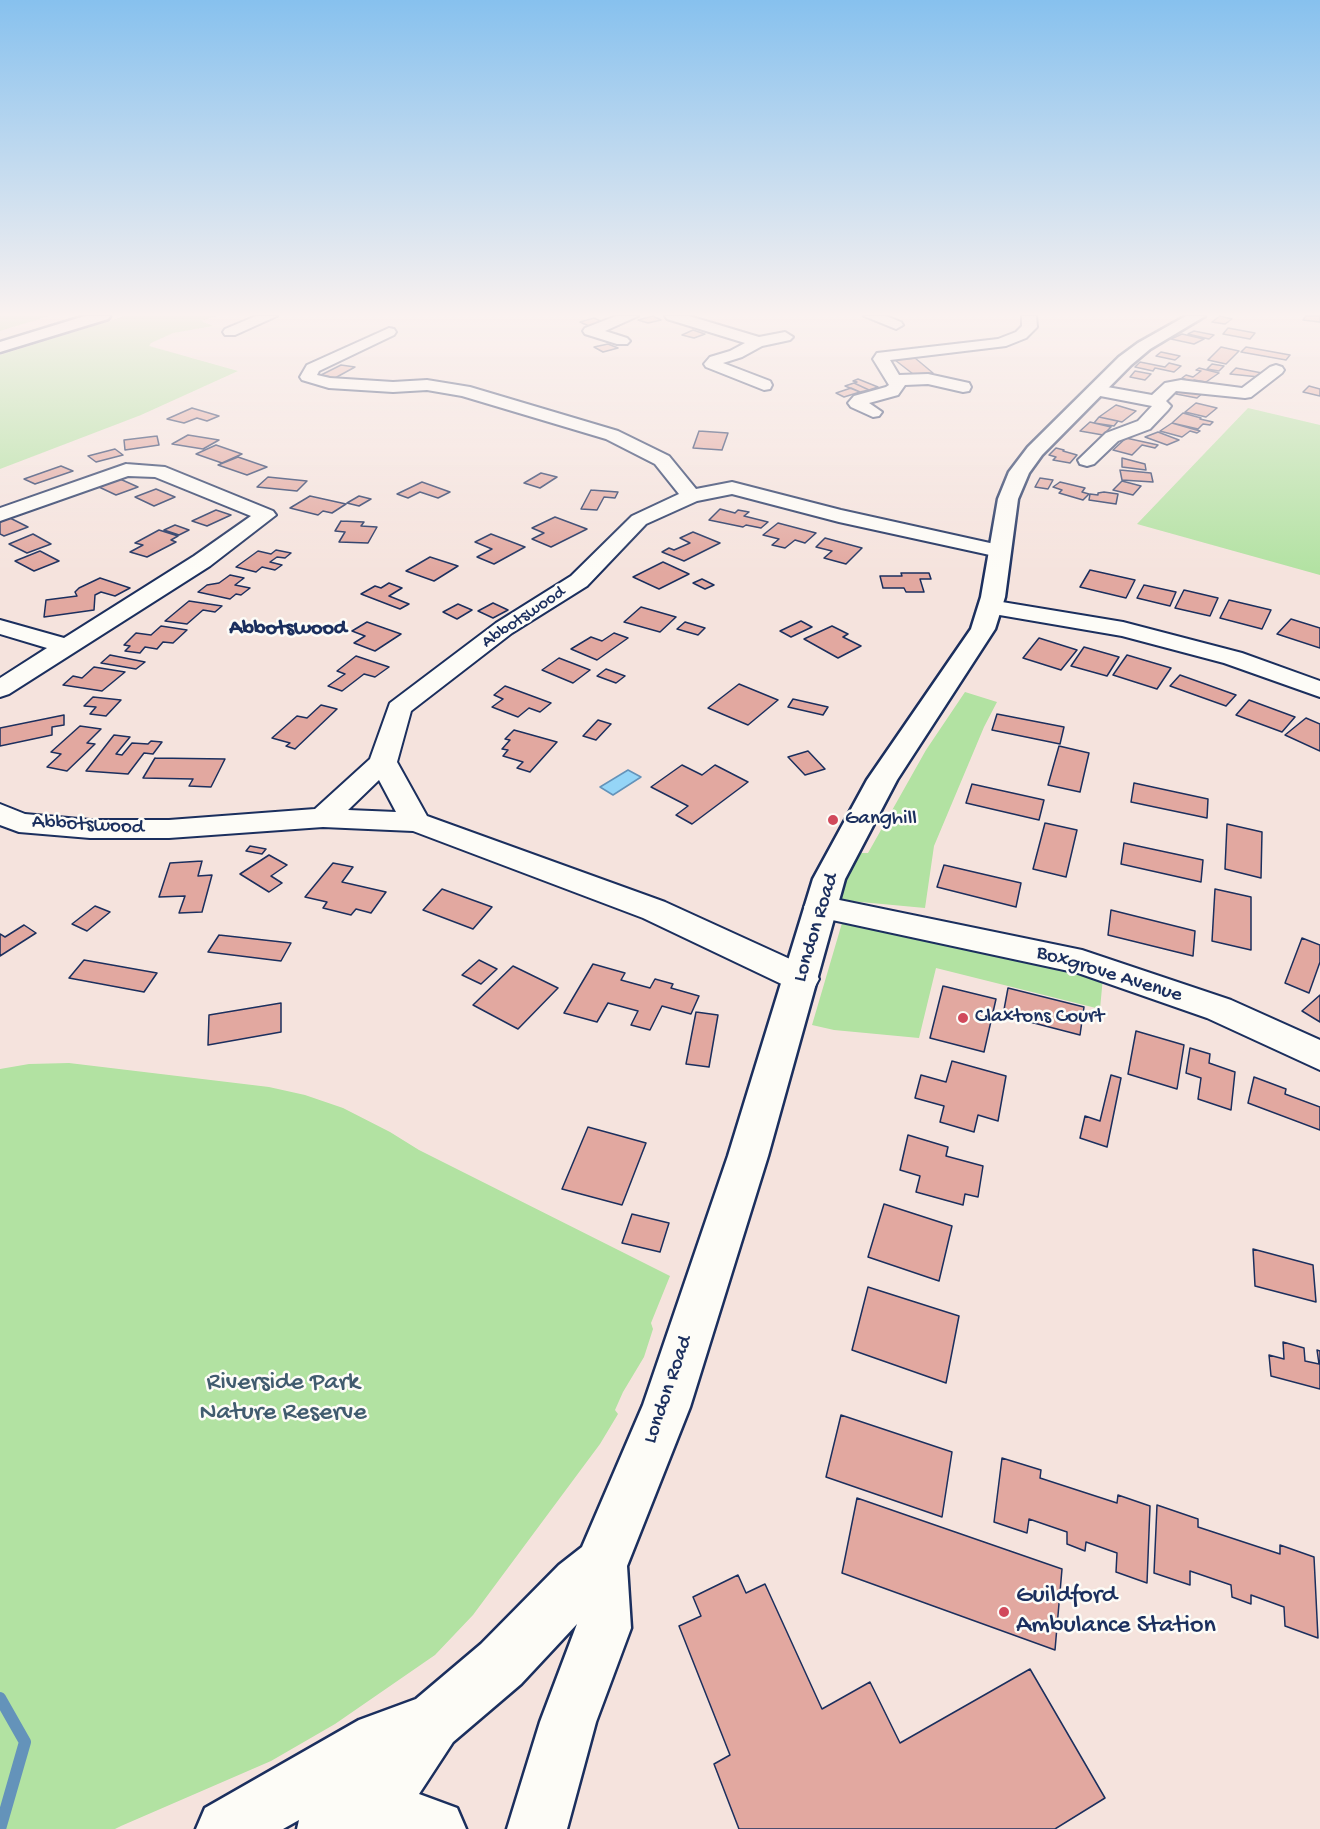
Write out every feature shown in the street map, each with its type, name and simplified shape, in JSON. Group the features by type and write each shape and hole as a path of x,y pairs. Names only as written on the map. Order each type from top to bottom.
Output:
{"main road":[{"name":"London Road","path":"601,1566 666,1407 748,1156 820,907 841,852 877,788 983,629 990,607 1008,499 1019,472 1035,451 1085,401"},
{"path":"325,1828 395,1778 432,1722 501,1664 578,1584 601,1566"},
{"path":"537,1829 568,1722 604,1628 601,1566"},
{"path":"226,1829 379,1740 432,1722"},
{"path":"325,1828 382,1815 436,1829"}],"street":[{"path":"499,401 612,435 662,460 691,496"},
{"path":"859,401 857,403 873,412"},
{"path":"1087,460 1112,437 1144,426 1162,406 1156,401"},
{"path":"0,515 126,470 158,471 266,515 202,561 0,689"},
{"name":"Abbotswood","path":"383,762 399,708 504,628 579,581 639,520 691,496 732,489 999,552"},
{"path":"990,607 1123,629 1233,658 1320,689"},
{"path":"0,627 68,647"},
{"path":"323,818 383,762 416,822"},
{"name":"Abbotswood","path":"0,813 19,823 90,829 169,829 323,818 416,822 654,910 801,979"},
{"name":"Boxgrove Avenue","path":"820,907 1082,962 1219,1009 1258,1025 1320,1056"}],"green space":[{"path":"0,401 171,401 141,415 0,469"},
{"path":"1248,408 1320,425 1320,575 1137,524"},
{"path":"965,692 997,702 984,727 934,846 925,908 839,900 841,853 868,853 926,750"},
{"path":"854,922 1103,977 1100,1009 936,968 919,1038 834,1030 812,1025 842,923"},
{"name":"Riverside Park Nature Reserve","path":"69,1063 269,1087 305,1095 343,1108 419,1150 670,1276 651,1323 653,1329 644,1357 623,1392 615,1410 618,1414 600,1444 473,1615 435,1655 335,1724 271,1761 115,1829 0,1829 0,1069 29,1064"}],"water":[{"path":"628,770 641,777 613,795 600,787"}],"building":[{"path":"1196,403 1217,408 1206,417 1185,412"},
{"path":"1116,405 1136,411 1122,422 1099,417"},
{"path":"192,408 219,416 207,421 197,418 184,423 167,419"},
{"path":"1183,413 1213,422 1210,425 1203,424 1198,429 1172,423"},
{"path":"1099,417 1118,421 1114,426 1094,423"},
{"path":"1090,422 1111,427 1103,435 1080,431"},
{"path":"1172,423 1200,431 1197,433 1190,431 1182,437 1160,431"},
{"path":"699,431 728,433 722,450 693,448"},
{"path":"1158,432 1179,440 1167,445 1145,437"},
{"path":"188,435 219,440 203,449 172,444"},
{"path":"157,436 159,445 125,450 124,440"},
{"path":"1126,438 1158,445 1155,448 1142,445 1132,455 1113,450"},
{"path":"216,445 242,454 222,463 196,454"},
{"path":"1056,448 1077,455 1070,463 1053,460 1056,457 1049,455"},
{"path":"115,449 123,455 96,462 88,456"},
{"path":"238,457 267,467 247,475 218,465"},
{"path":"1122,458 1145,464 1146,470 1122,467"},
{"path":"61,466 73,471 35,484 24,479"},
{"path":"1120,470 1151,473 1153,482 1122,480"},
{"path":"541,473 557,477 540,488 524,483"},
{"path":"268,477 307,481 297,491 257,487"},
{"path":"1040,478 1053,480 1048,489 1035,487"},
{"path":"120,479 138,487 116,495 99,487"},
{"path":"1122,481 1141,486 1133,495 1113,490"},
{"path":"422,482 450,492 438,498 420,492 408,498 397,494"},
{"path":"1060,482 1085,488 1082,492 1089,494 1083,500 1059,493 1062,490 1053,487"},
{"path":"156,489 175,497 154,506 135,497"},
{"path":"591,490 618,492 615,498 604,497 597,510 581,509"},
{"path":"1104,492 1118,494 1116,504 1089,500 1090,494 1098,495"},
{"path":"310,496 346,504 332,513 323,511 318,515 290,508"},
{"path":"359,496 371,499 359,506 347,503"},
{"path":"720,509 735,513 738,510 749,512 744,516 768,522 761,528 709,520"},
{"path":"216,510 231,515 207,526 192,521"},
{"path":"555,517 587,529 551,547 532,539 544,533 532,528"},
{"path":"10,518 28,527 4,536 0,534 0,522"},
{"path":"341,521 364,522 361,526 377,527 368,543 339,542 345,532 335,531"},
{"path":"778,523 816,533 805,543 795,540 785,548 772,545 779,539 763,535"},
{"path":"175,525 189,530 179,535 164,530"},
{"path":"159,530 178,536 171,540 176,542 147,557 130,552 143,545 135,543"},
{"path":"693,532 720,543 684,561 662,552 690,543 680,538"},
{"path":"33,534 51,544 27,553 9,544"},
{"path":"491,534 525,547 494,564 477,557 492,549 475,542"},
{"path":"825,538 862,548 846,564 824,558 832,551 816,547"},
{"path":"276,550 291,553 285,558 277,557 270,562 282,565 275,570 262,567 256,572 236,567 258,551 271,554"},
{"path":"40,551 59,561 34,571 15,561"},
{"path":"430,557 458,566 434,581 406,571"},
{"path":"663,562 689,574 659,589 633,577"},
{"path":"1090,570 1135,580 1126,598 1080,587"},
{"path":"901,573 929,573 931,579 920,579 924,592 906,592 904,588 883,588 880,576 902,576"},
{"path":"230,575 244,578 235,585 250,588 230,599 198,592 207,585 219,583"},
{"path":"100,578 130,588 115,596 101,592 95,595 94,610 44,617 46,600 77,596 75,592 79,588"},
{"path":"702,579 714,585 705,589 693,583"},
{"path":"389,583 402,588 389,596 409,604 400,609 361,594 375,586 381,588"},
{"path":"1144,585 1176,592 1170,606 1137,598"},
{"path":"1184,590 1218,598 1210,616 1175,608"},
{"path":"1229,600 1271,610 1262,629 1220,618"},
{"path":"189,601 222,606 215,612 203,610 187,624 165,621"},
{"path":"493,603 508,610 493,618 478,611"},
{"path":"458,604 472,610 457,619 443,612"},
{"path":"641,607 676,617 660,632 624,622"},
{"path":"1291,619 1320,628 1320,648 1277,634"},
{"path":"801,621 812,627 791,637 780,631"},
{"path":"367,622 401,634 375,651 354,643 365,636 352,631"},
{"path":"685,622 705,628 698,635 677,629"},
{"path":"161,626 187,630 173,643 163,642 157,649 145,647 140,653 125,651 130,646 124,645 136,633 151,635"},
{"path":"832,626 848,634 843,637 861,646 838,658 804,639"},
{"path":"614,633 628,638 597,660 571,649 591,637 602,641"},
{"path":"1039,638 1077,650 1061,670 1023,658"},
{"path":"1084,647 1119,657 1107,676 1071,666"},
{"path":"110,655 145,662 136,669 101,663"},
{"path":"1127,655 1171,668 1157,689 1113,675"},
{"path":"356,656 389,667 375,677 364,674 342,691 328,686 345,674 337,671"},
{"path":"559,658 590,670 573,683 542,670"},
{"path":"94,667 125,672 102,691 63,685 73,676 82,678"},
{"path":"606,669 625,676 616,683 597,676"},
{"path":"1180,675 1236,695 1226,706 1170,686"},
{"path":"739,684 778,700 748,725 708,708"},
{"path":"505,686 551,703 540,712 529,708 518,717 492,707 503,699 494,695"},
{"path":"93,697 121,700 106,716 90,714 96,707 84,706"},
{"path":"793,699 828,707 823,715 788,707"},
{"path":"1249,700 1295,717 1282,732 1236,715"},
{"path":"321,705 337,709 295,749 286,746 290,743 272,738 297,716 307,718"},
{"path":"997,714 1064,727 1060,744 992,730"},
{"path":"64,715 64,725 52,727 52,735 0,746 0,728"},
{"path":"1306,718 1320,724 1320,751 1285,735"},
{"path":"598,720 611,724 596,740 583,736"},
{"path":"80,726 101,729 87,743 95,744 67,771 47,767 61,754 51,752"},
{"path":"514,730 557,742 530,772 517,768 523,762 503,756 508,750 502,749 510,740 505,739"},
{"path":"114,735 130,737 116,754 122,755 132,743 162,742 153,754 144,753 128,774 86,771"},
{"path":"1059,746 1089,753 1080,792 1048,785"},
{"path":"808,751 825,769 805,775 788,757"},
{"path":"155,758 225,759 211,787 189,786 193,779 143,778"},
{"path":"682,765 702,775 715,765 748,782 692,824 676,815 688,806 651,787"},
{"path":"1134,783 1208,799 1207,818 1131,802"},
{"path":"972,784 1044,800 1039,820 966,803"},
{"path":"1045,823 1077,830 1066,877 1033,869"},
{"path":"1227,824 1262,832 1261,878 1225,869"},
{"path":"1124,843 1203,860 1201,882 1121,864"},
{"path":"250,846 266,849 262,854 246,851"},
{"path":"269,855 287,865 271,876 282,883 269,892 240,874"},
{"path":"202,861 198,876 212,875 202,912 179,913 185,896 159,897 170,863"},
{"path":"333,863 353,867 342,882 386,892 371,913 356,909 351,915 323,908 327,902 305,897"},
{"path":"944,865 1021,883 1016,907 937,887"},
{"path":"442,889 492,907 473,929 423,910"},
{"path":"1215,889 1251,897 1251,950 1212,941"},
{"path":"95,906 110,912 87,931 72,924"},
{"path":"1111,910 1195,931 1193,956 1108,935"},
{"path":"24,925 36,933 0,956 0,934 5,937"},
{"path":"219,935 291,943 281,961 208,952"},
{"path":"1302,938 1320,945 1320,962 1309,993 1285,983"},
{"path":"84,960 157,973 144,992 69,978"},
{"path":"479,960 497,969 481,984 462,975"},
{"path":"593,964 625,973 621,980 650,988 655,979 673,984 671,988 699,996 691,1014 662,1006 650,1030 631,1025 638,1011 608,1003 597,1022 564,1013"},
{"path":"513,966 558,988 518,1029 473,1005"},
{"name":"Claxtons Court","path":"943,986 996,999 984,1052 930,1038"},
{"path":"1008,988 1084,1007 1080,1035 1003,1015"},
{"path":"1320,995 1320,1022 1302,1011"},
{"path":"281,1003 281,1032 208,1045 209,1015"},
{"path":"696,1012 718,1015 709,1067 686,1064"},
{"path":"1136,1031 1184,1045 1177,1089 1128,1074"},
{"path":"1190,1048 1210,1054 1209,1063 1235,1072 1231,1110 1198,1099 1201,1078 1186,1073"},
{"path":"952,1061 1006,1076 998,1121 978,1115 974,1132 940,1122 944,1106 915,1098 921,1075 946,1082"},
{"path":"1111,1075 1121,1078 1107,1147 1080,1138 1085,1116 1100,1121"},
{"path":"1254,1077 1286,1089 1285,1094 1320,1107 1320,1130 1248,1103"},
{"path":"588,1127 646,1143 622,1205 562,1189"},
{"path":"908,1135 948,1147 946,1156 983,1166 978,1197 965,1194 963,1205 916,1192 920,1176 900,1170"},
{"path":"884,1204 952,1226 939,1281 868,1257"},
{"path":"632,1214 669,1223 660,1252 622,1243"},
{"path":"1253,1249 1313,1265 1316,1302 1255,1286"},
{"path":"868,1287 959,1316 946,1383 852,1350"},
{"path":"1283,1342 1304,1348 1305,1361 1319,1364 1317,1350 1320,1351 1320,1389 1271,1376 1269,1355 1284,1359"},
{"path":"841,1415 952,1452 942,1517 826,1477"},
{"path":"1002,1458 1041,1470 1040,1478 1117,1503 1118,1495 1150,1506 1147,1583 1116,1572 1117,1553 1086,1542 1085,1551 1067,1544 1067,1532 1029,1519 1027,1533 994,1522"},
{"name":"Guildford Ambulance Station","path":"857,1498 1062,1569 1055,1650 842,1573"},
{"path":"1157,1505 1198,1519 1198,1527 1280,1554 1280,1545 1314,1557 1318,1638 1285,1626 1284,1607 1251,1595 1251,1604 1232,1597 1231,1585 1190,1571 1190,1585 1154,1573"},
{"path":"738,1575 746,1593 765,1584 822,1709 870,1682 900,1743 1030,1669 1105,1798 1055,1829 739,1829 714,1764 730,1755 679,1626 701,1616 693,1597"}],"waterway":[{"path":"0,1698 25,1742 0,1829"}],"place":[{"name":"Ganghill","path":"833,820"},
{"name":"Claxtons Court","path":"963,1018"},
{"name":"Guildford Ambulance Station","path":"1004,1612"}],"district":[{"name":"Abbotswood","path":"288,630"}]}
